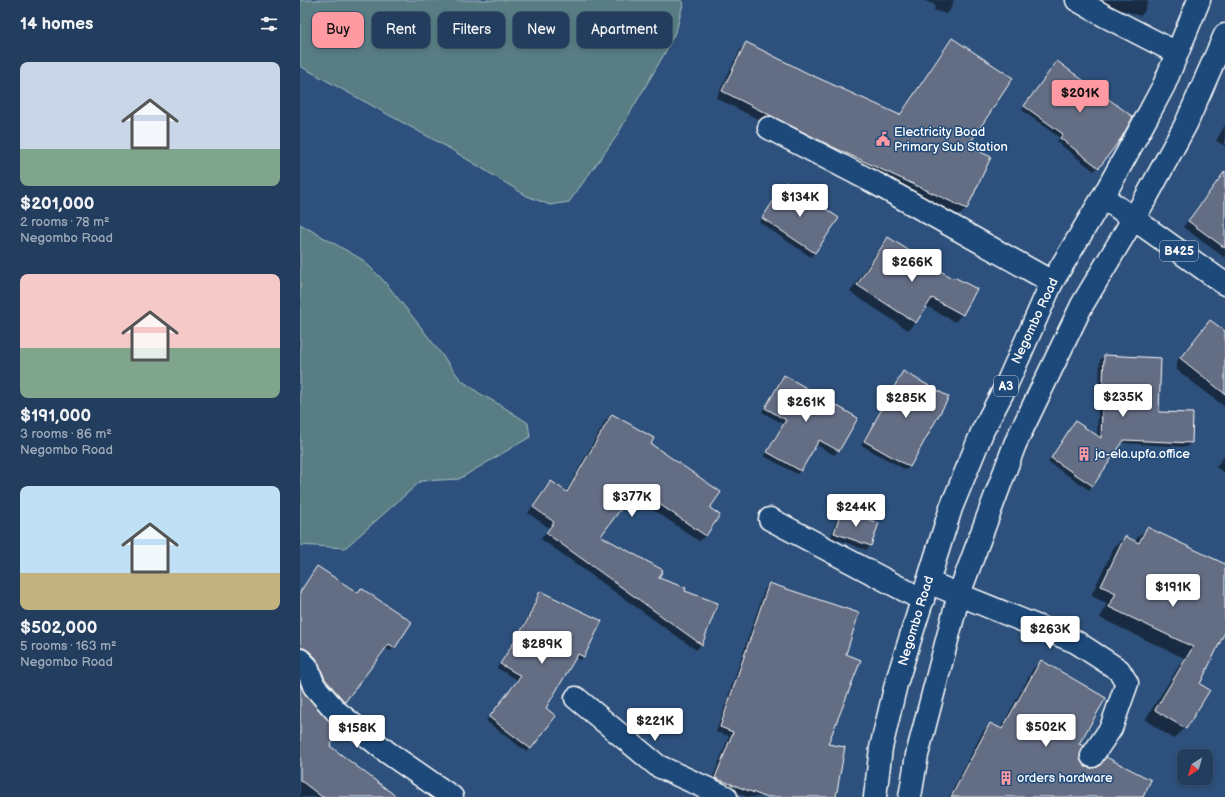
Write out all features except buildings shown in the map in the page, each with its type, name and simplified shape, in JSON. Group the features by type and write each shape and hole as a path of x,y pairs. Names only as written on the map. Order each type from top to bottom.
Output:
{"main road":[{"path":"1077,0 1177,53"},
{"name":"Negombo Road","path":"875,797 882,748 896,684 957,493 983,430 1006,386 1052,282 1103,197 1164,85 1199,0"},
{"name":"A3","path":"910,797 917,755 959,594 1016,444 1082,305 1158,176 1186,124 1225,35"},
{"path":"769,128 875,183 1052,282"},
{"path":"1103,197 1133,219"},
{"name":"B425","path":"1133,219 1225,284"},
{"path":"770,519 925,591 959,594 1076,642 1119,670 1127,682 1110,728 1092,756"},
{"path":"300,660 307,667 314,686 336,711 387,752 452,797"},
{"path":"576,698 658,766 726,797"}],"green space":[{"path":"300,0 681,0 683,4 677,28 672,38 672,12 577,12 577,48 667,48 616,137 569,202 550,205 527,196 447,147 300,66"},
{"path":"300,224 363,260 385,282 461,380 479,393 528,423 530,437 459,479 421,481 345,548 300,545"}],"place":[{"name":"Electricity Boad Primary Sub Station","path":"883,139"},
{"name":"ja-ela.upfa.office","path":"1084,454"},
{"name":"orders hardware","path":"1006,778"}]}
